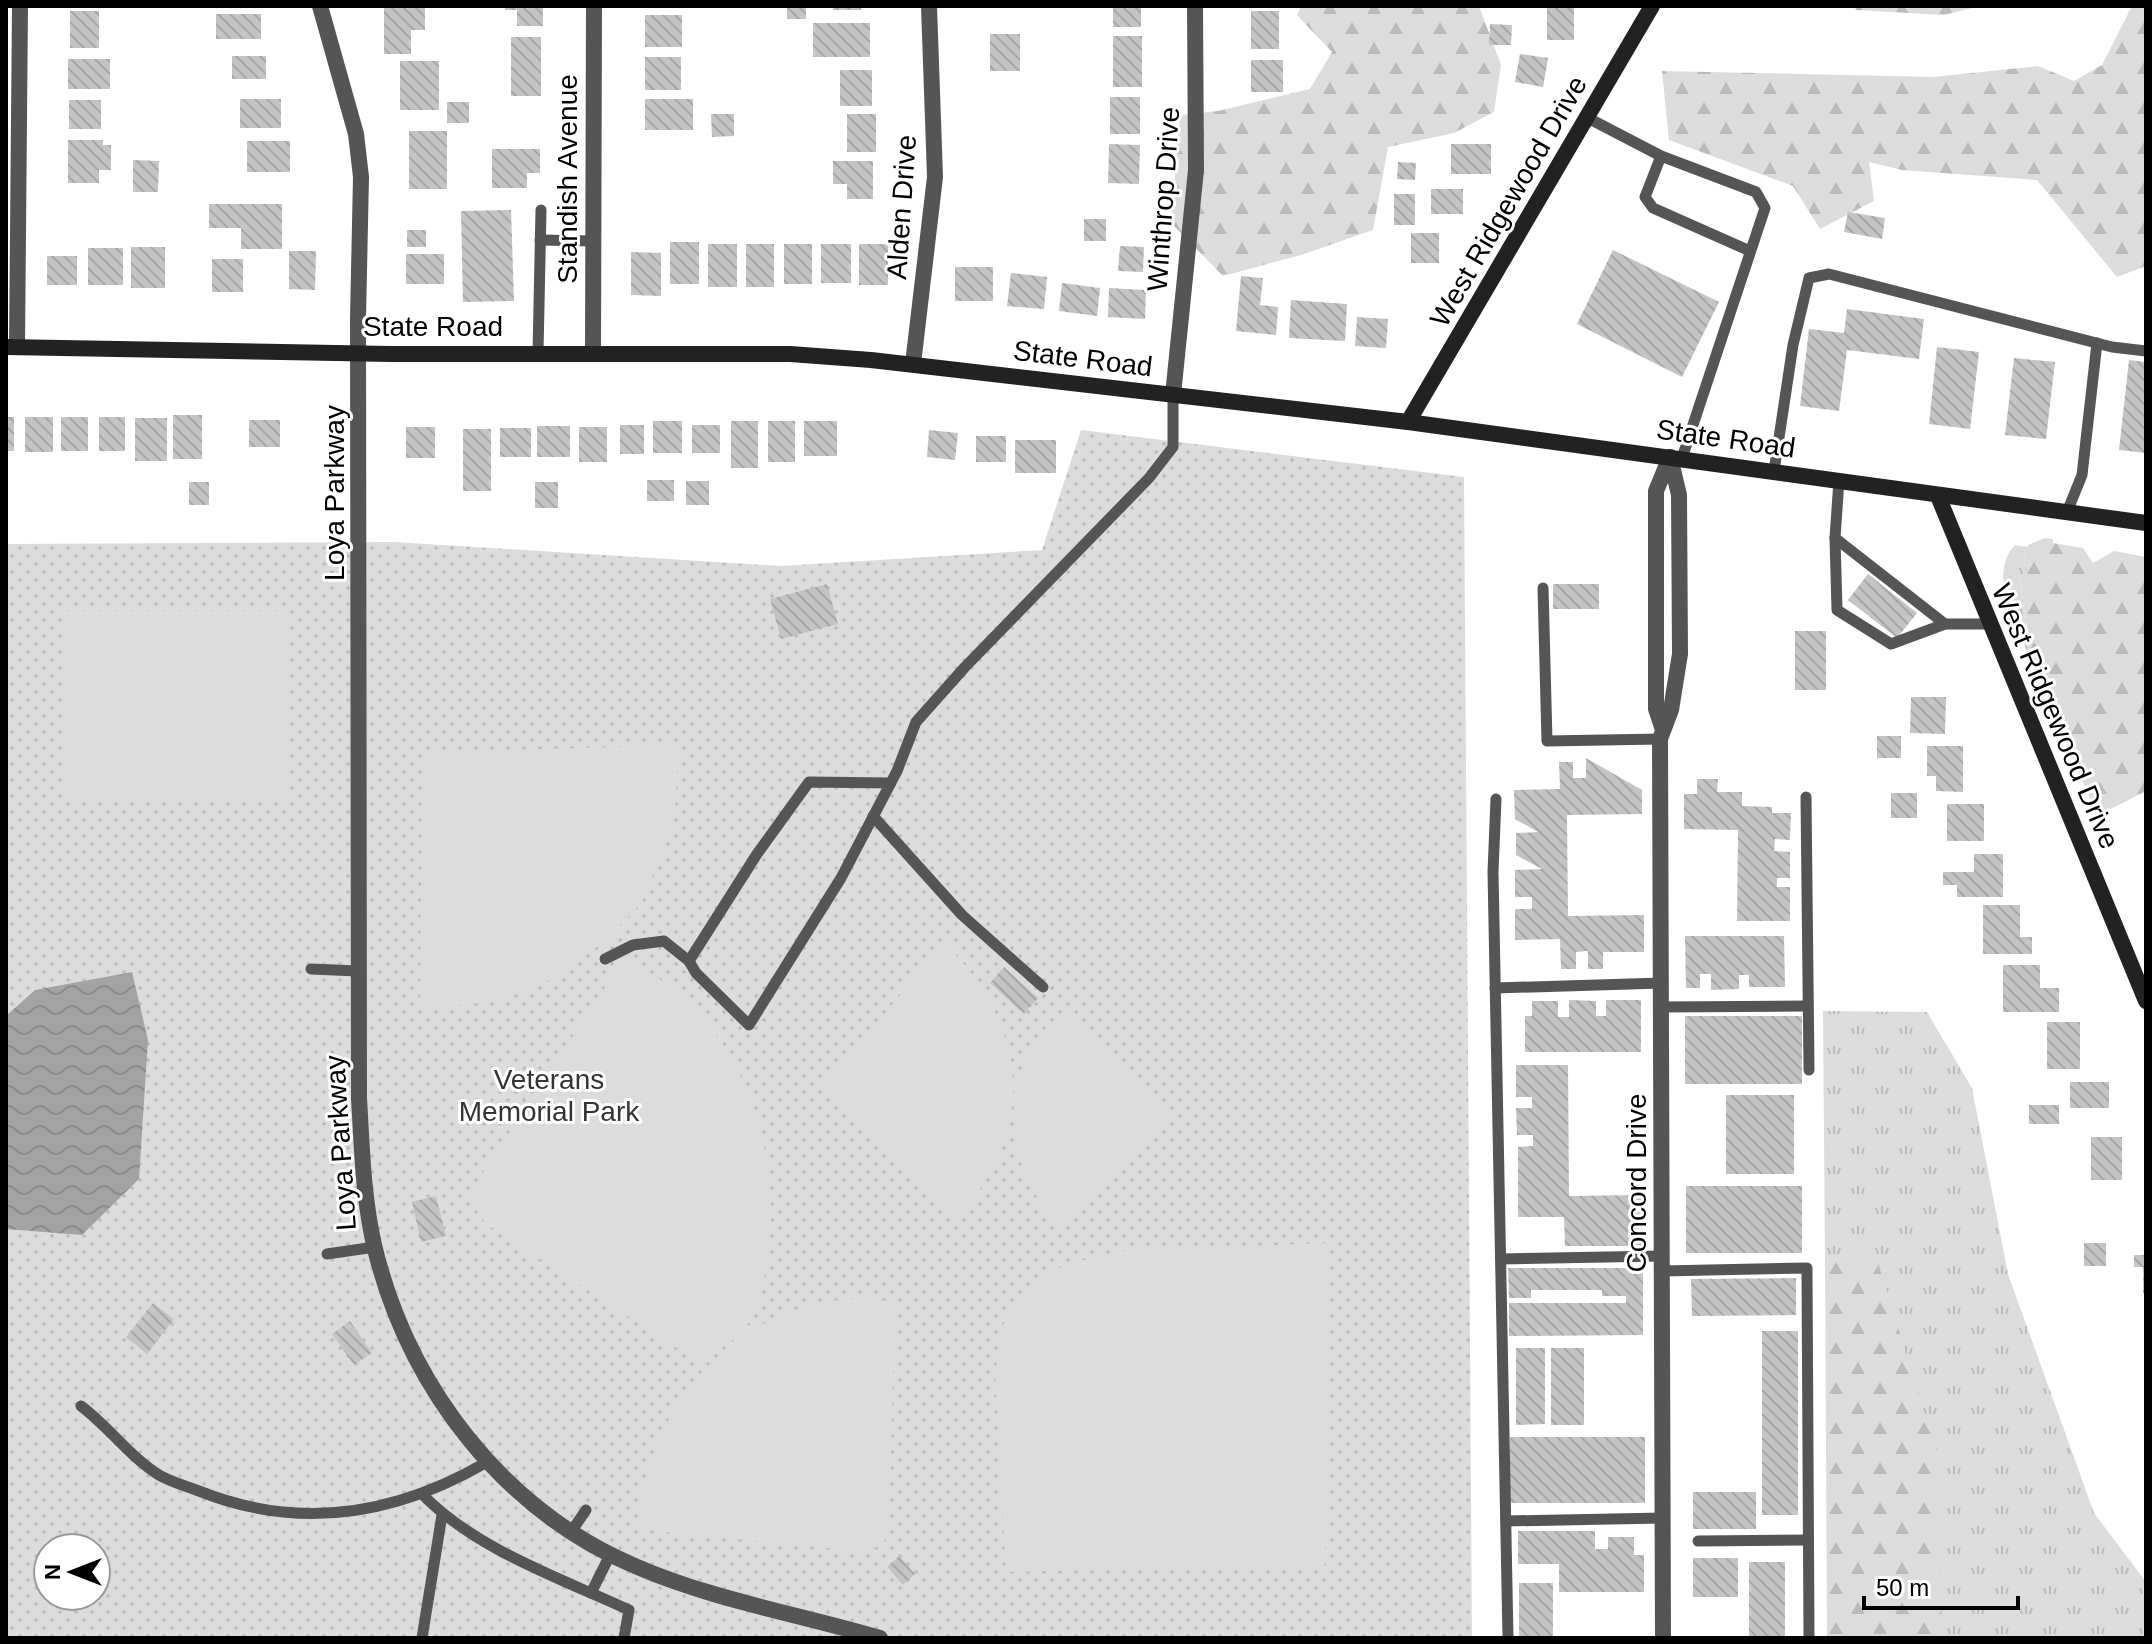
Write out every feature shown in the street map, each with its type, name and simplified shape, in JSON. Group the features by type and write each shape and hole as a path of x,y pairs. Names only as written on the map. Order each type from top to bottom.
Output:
{"main road":[{"name":"West Ridgewood Drive","path":"1408,422 1652,6"},
{"name":"State Road","path":"12,347 790,354 913,364 1408,422 2146,523"},
{"name":"West Ridgewood Drive","path":"1938,496 2146,1001"}],"street":[{"path":"12,347 20,6"},
{"name":"Loya Parkway","path":"320,6 356,134 361,177 358,971 363,1165 375,1247 385,1286 410,1345 436,1392 487,1462 529,1502 571,1532 610,1555 690,1586 880,1638"},
{"name":"Standish Avenue","path":"593,353 594,6"},
{"name":"Alden Drive","path":"913,364 935,177 929,6"},
{"name":"Winthrop Drive","path":"1173,395 1196,170 1195,6"},
{"name":"Concord Drive","path":"1663,1638 1661,733 1656,709 1656,491 1676,457"},
{"name":"Concord Drive","path":"1661,733 1671,710 1680,654 1676,457"}],"lane":[{"path":"1586,117 1661,156 1756,192 1765,208 1676,457"},
{"path":"1661,156 1645,197 1653,208 1750,251"},
{"path":"538,353 541,210"},
{"path":"540,240 593,241"},
{"path":"1774,471 1793,345 1809,278 1829,274 2097,343 2146,351"},
{"path":"2067,512 2082,475 2097,343"},
{"path":"605,959 633,945 664,941 689,961 696,973 749,1025 841,878 891,783 916,722 975,656 1149,478 1173,447 1173,395"},
{"path":"1839,480 1835,538 1837,610 1891,644 1945,624 1989,624"},
{"path":"1835,538 1945,624"},
{"path":"1543,588 1547,741 1661,733"},
{"path":"689,961 757,854 809,782 891,783"},
{"path":"1806,797 1809,1070"},
{"path":"1496,799 1495,988 1508,1638"},
{"path":"873,816 962,915 1043,987"},
{"path":"311,969 358,971"},
{"path":"1495,988 1662,983"},
{"path":"1662,1007 1807,1006"},
{"path":"327,1254 375,1247"},
{"path":"1501,1259 1807,1268 1809,1638"},
{"path":"81,1406 159,1475 232,1504 286,1513 376,1509 423,1495 487,1462"},
{"path":"423,1495 442,1515 541,1570 629,1610 624,1638"},
{"path":"571,1532 586,1510"},
{"path":"422,1638 442,1515"},
{"path":"1506,1521 1663,1518"},
{"path":"1698,1541 1808,1540"},
{"path":"591,1593 610,1555"}],"green space":[{"path":"1301,6 1479,6 1501,65 1494,112 1454,133 1388,147 1373,230 1301,255 1223,276 1171,223 1180,115 1218,111 1310,89 1332,52 1297,15"},
{"path":"1855,6 1980,6 1944,15 1856,10"},
{"path":"2132,6 2146,6 2146,266 2117,277 2037,180 1902,170 1869,162 1874,201 1820,229 1793,186 1669,140 1662,71 1934,77 2038,66 2074,81 2102,65"},
{"name":"Veterans Memorial Park","path":"1081,430 1464,477 1472,1638 6,1638 6,544 394,542 781,566 1042,550"},
{"path":"2045,538 2053,539 2053,543 2083,548 2093,563 2114,551 2146,557 2146,791 2097,816 2032,662 2020,580 2026,570 2024,557 2028,545"},
{"path":"2015,545 2028,547 2024,557 2026,570 2020,580 2032,662 2013,619 2004,587 2007,557"},
{"path":"63,611 288,611 289,800 65,799"},
{"path":"679,745 674,825 641,904 605,941 555,978 500,1001 420,1009 422,753"},
{"path":"945,943 973,975 994,1009 1007,1043 1013,1078 1011,1113 1002,1149 984,1184 958,1218 820,1088"},
{"path":"623,960 662,981 696,1009 723,1044 744,1083 759,1125 768,1169 771,1213 768,1256 757,1305 749,1323 739,1335 698,1362 486,1224 473,1205 478,1180"},
{"path":"1068,1005 1174,1120 1063,1227 1031,1187 1015,1140 1014,1115 1016,1090 1023,1066 1035,1042"},
{"path":"1823,1011 1927,1012 1972,1088 2008,1274 2094,1513 2146,1582 2146,1638 1942,1638 1878,1264 1825,1257"},
{"path":"1329,1243 1325,1565 1006,1572 995,1373 1003,1325 1028,1289 1063,1265 1122,1251"},
{"path":"1825,1257 1878,1263 1937,1453 1942,1638 1827,1638"},
{"path":"867,1297 895,1303 889,1534 883,1543 868,1552 636,1529 643,1491 668,1421 686,1391 709,1364 737,1340 769,1321 813,1304"}],"water":[{"path":"132,972 148,1040 139,1179 82,1235 6,1229 6,1016 35,990"}],"building":[{"path":"384,6 425,6 425,30 411,30 411,54 384,54"},
{"path":"505,6 543,6 543,26 517,26 517,10 505,10"},
{"path":"787,6 806,6 806,19 787,19"},
{"path":"833,6 861,6 861,10 833,10"},
{"path":"1113,6 1141,6 1141,27 1113,27"},
{"path":"1547,6 1574,6 1574,40 1547,40"},
{"path":"70,11 99,11 99,48 70,48"},
{"path":"1251,11 1279,11 1279,49 1251,49"},
{"path":"216,14 261,14 261,39 216,39"},
{"path":"645,15 682,15 682,47 645,47"},
{"path":"813,23 870,23 870,57 813,57"},
{"path":"1490,24 1512,25 1511,45 1489,45"},
{"path":"990,34 1020,34 1020,71 990,71"},
{"path":"1113,36 1142,36 1142,87 1113,87"},
{"path":"511,37 541,37 541,96 511,96"},
{"path":"1520,54 1548,58 1543,87 1515,82"},
{"path":"232,56 266,56 266,79 232,79"},
{"path":"645,57 681,57 681,90 645,90"},
{"path":"68,59 110,59 110,89 68,89"},
{"path":"1251,60 1283,60 1283,92 1251,92"},
{"path":"400,61 439,61 439,110 400,110"},
{"path":"840,70 872,70 872,106 840,106"},
{"path":"1110,97 1140,97 1140,134 1110,134"},
{"path":"240,99 281,99 281,128 240,128"},
{"path":"645,99 693,99 693,130 645,130"},
{"path":"69,100 101,100 101,129 69,129"},
{"path":"447,102 469,102 469,123 447,123"},
{"path":"711,114 734,114 734,136 712,137"},
{"path":"847,114 876,114 876,152 847,152"},
{"path":"409,131 447,131 447,189 409,189"},
{"path":"68,140 103,140 103,145 111,145 111,170 99,170 99,183 68,183"},
{"path":"247,141 290,141 290,172 247,172"},
{"path":"1109,144 1140,145 1139,184 1108,183"},
{"path":"1451,144 1491,144 1491,174 1451,174"},
{"path":"492,149 540,149 540,173 527,173 527,188 492,188"},
{"path":"133,160 159,161 158,192 133,192"},
{"path":"833,161 873,161 873,199 847,199 847,184 833,184"},
{"path":"1398,162 1416,163 1415,180 1397,179"},
{"path":"1431,189 1463,189 1463,214 1431,214"},
{"path":"1394,194 1415,194 1415,225 1394,225"},
{"path":"209,204 282,204 282,249 241,249 241,228 209,228"},
{"path":"511,210 514,301 463,302 461,211"},
{"path":"1848,212 1885,218 1882,239 1844,232"},
{"path":"1084,219 1106,219 1106,241 1084,241"},
{"path":"407,230 426,230 426,247 407,247"},
{"path":"1411,233 1439,233 1439,263 1411,263"},
{"path":"670,242 699,242 699,284 670,284"},
{"path":"708,244 737,244 737,287 708,287"},
{"path":"746,244 774,244 774,287 746,287"},
{"path":"784,244 812,244 812,284 784,284"},
{"path":"821,244 851,244 851,283 821,283"},
{"path":"859,244 888,244 888,285 859,285"},
{"path":"1120,246 1144,247 1143,272 1118,271"},
{"path":"131,247 165,247 165,288 131,288"},
{"path":"88,248 123,248 123,285 88,285"},
{"path":"1613,250 1719,302 1682,377 1577,324"},
{"path":"289,251 316,251 315,290 289,289"},
{"path":"631,252 661,253 661,296 631,295"},
{"path":"406,254 444,254 444,284 406,284"},
{"path":"47,256 77,256 77,285 47,285"},
{"path":"212,259 243,259 243,292 212,292"},
{"path":"955,267 993,267 993,301 955,301"},
{"path":"1011,273 1047,277 1044,309 1007,306"},
{"path":"1241,276 1263,278 1260,305 1278,307 1276,335 1236,331"},
{"path":"1062,283 1100,288 1097,316 1059,311"},
{"path":"1109,288 1146,290 1145,319 1108,317"},
{"path":"1291,300 1347,304 1345,341 1289,338"},
{"path":"1847,309 1924,319 1919,359 1847,350 1839,411 1800,406 1809,329 1844,333"},
{"path":"1357,317 1388,319 1386,348 1355,346"},
{"path":"1937,347 1979,352 1970,429 1929,424"},
{"path":"2014,358 2055,362 2046,439 2005,435"},
{"path":"2129,360 2146,362 2146,453 2119,450"},
{"path":"173,415 202,415 202,459 173,459"},
{"path":"6,417 14,417 14,451 6,451"},
{"path":"25,417 53,417 53,452 25,452"},
{"path":"61,417 88,417 88,451 61,451"},
{"path":"99,417 125,417 125,451 99,451"},
{"path":"135,418 167,418 167,461 135,461"},
{"path":"249,420 280,420 280,447 249,447"},
{"path":"653,421 682,421 682,453 653,453"},
{"path":"731,421 758,421 758,468 731,468"},
{"path":"768,421 795,421 795,462 768,462"},
{"path":"804,421 837,421 837,456 804,456"},
{"path":"620,425 644,425 644,454 620,454"},
{"path":"692,425 720,425 720,453 692,453"},
{"path":"537,426 570,426 570,457 537,457"},
{"path":"406,427 435,427 435,458 406,458"},
{"path":"579,427 607,427 607,462 579,462"},
{"path":"500,428 531,428 531,457 500,457"},
{"path":"463,429 491,429 491,491 463,491"},
{"path":"929,430 958,433 955,460 927,457"},
{"path":"976,436 1006,436 1006,462 976,462"},
{"path":"1015,440 1056,440 1056,473 1015,473"},
{"path":"647,480 674,480 674,501 647,501"},
{"path":"686,481 709,481 709,505 686,505"},
{"path":"189,482 209,482 209,505 189,505"},
{"path":"535,482 558,482 558,508 535,508"},
{"path":"1868,574 1917,613 1897,638 1848,600"},
{"path":"827,584 838,624 781,639 770,599"},
{"path":"1553,584 1599,584 1599,609 1553,609"},
{"path":"1795,631 1826,631 1826,690 1795,690"},
{"path":"1911,697 1946,697 1945,734 1910,733"},
{"path":"1877,736 1901,736 1901,758 1877,758"},
{"path":"1927,746 1963,746 1963,792 1936,791 1936,776 1927,776"},
{"path":"1586,758 1642,790 1642,814 1567,815 1568,916 1644,915 1644,952 1603,952 1603,969 1588,969 1588,951 1576,952 1576,969 1561,969 1560,939 1515,940 1515,909 1532,909 1532,897 1515,897 1515,870 1542,869 1516,855 1516,833 1538,832 1515,819 1514,790 1560,789 1559,762 1573,762 1573,778 1586,778"},
{"path":"1697,779 1718,779 1717,792 1742,792 1742,806 1772,807 1772,813 1791,813 1790,840 1775,839 1774,851 1790,852 1790,878 1777,878 1777,887 1790,887 1790,921 1737,921 1738,830 1684,829 1684,794 1697,794"},
{"path":"1891,793 1917,793 1917,818 1891,818"},
{"path":"1947,804 1984,804 1984,841 1947,841"},
{"path":"1974,854 2003,854 2003,897 1957,897 1957,885 1943,885 1943,872 1974,872"},
{"path":"1983,905 2020,905 2020,937 2032,937 2032,954 1983,954"},
{"path":"1685,936 1784,936 1785,987 1749,987 1749,975 1739,975 1739,989 1711,990 1711,974 1700,974 1700,988 1686,988"},
{"path":"2003,965 2040,965 2040,988 2059,988 2059,1012 2003,1012"},
{"path":"1004,967 1038,998 1024,1014 990,983"},
{"path":"1569,1000 1596,1001 1596,1016 1606,1016 1606,1000 1641,1000 1641,1052 1525,1052 1525,1016 1532,1016 1532,1001 1558,1001 1558,1017 1569,1017"},
{"path":"1685,1016 1802,1016 1802,1084 1685,1084"},
{"path":"2047,1022 2080,1022 2080,1069 2047,1069"},
{"path":"1516,1065 1568,1065 1569,1196 1642,1195 1642,1246 1565,1246 1564,1217 1518,1217 1518,1147 1533,1146 1533,1135 1517,1135 1516,1108 1532,1108 1532,1097 1516,1097"},
{"path":"2070,1082 2109,1082 2109,1108 2070,1108"},
{"path":"1726,1095 1794,1095 1794,1174 1726,1174"},
{"path":"2029,1105 2059,1105 2059,1124 2029,1124"},
{"path":"2091,1137 2122,1137 2122,1180 2091,1180"},
{"path":"1686,1186 1802,1186 1802,1253 1686,1253"},
{"path":"436,1196 446,1236 421,1242 412,1202"},
{"path":"2084,1243 2106,1243 2106,1266 2084,1266"},
{"path":"2134,1255 2146,1255 2146,1293 2143,1293 2143,1267 2134,1267"},
{"path":"1508,1268 1643,1268 1643,1335 1509,1336 1509,1303 1626,1303 1626,1296 1602,1296 1602,1290 1531,1290 1531,1298 1509,1298"},
{"path":"1796,1278 1796,1315 1692,1316 1691,1279"},
{"path":"153,1303 174,1319 147,1354 126,1337"},
{"path":"350,1321 372,1353 354,1365 332,1334"},
{"path":"1762,1331 1798,1331 1798,1515 1762,1515"},
{"path":"1516,1348 1545,1348 1545,1424 1516,1425"},
{"path":"1551,1348 1584,1348 1584,1425 1551,1425"},
{"path":"1510,1437 1645,1437 1645,1503 1510,1503"},
{"path":"1693,1492 1756,1492 1756,1529 1693,1529"},
{"path":"1518,1531 1595,1531 1595,1549 1608,1549 1608,1537 1634,1537 1634,1555 1644,1555 1644,1592 1559,1592 1559,1564 1518,1564"},
{"path":"899,1556 915,1574 903,1585 887,1567"},
{"path":"1693,1558 1738,1558 1738,1597 1693,1597"},
{"path":"1749,1562 1785,1562 1785,1638 1749,1638"},
{"path":"1519,1583 1553,1583 1553,1638 1519,1638"}]}
